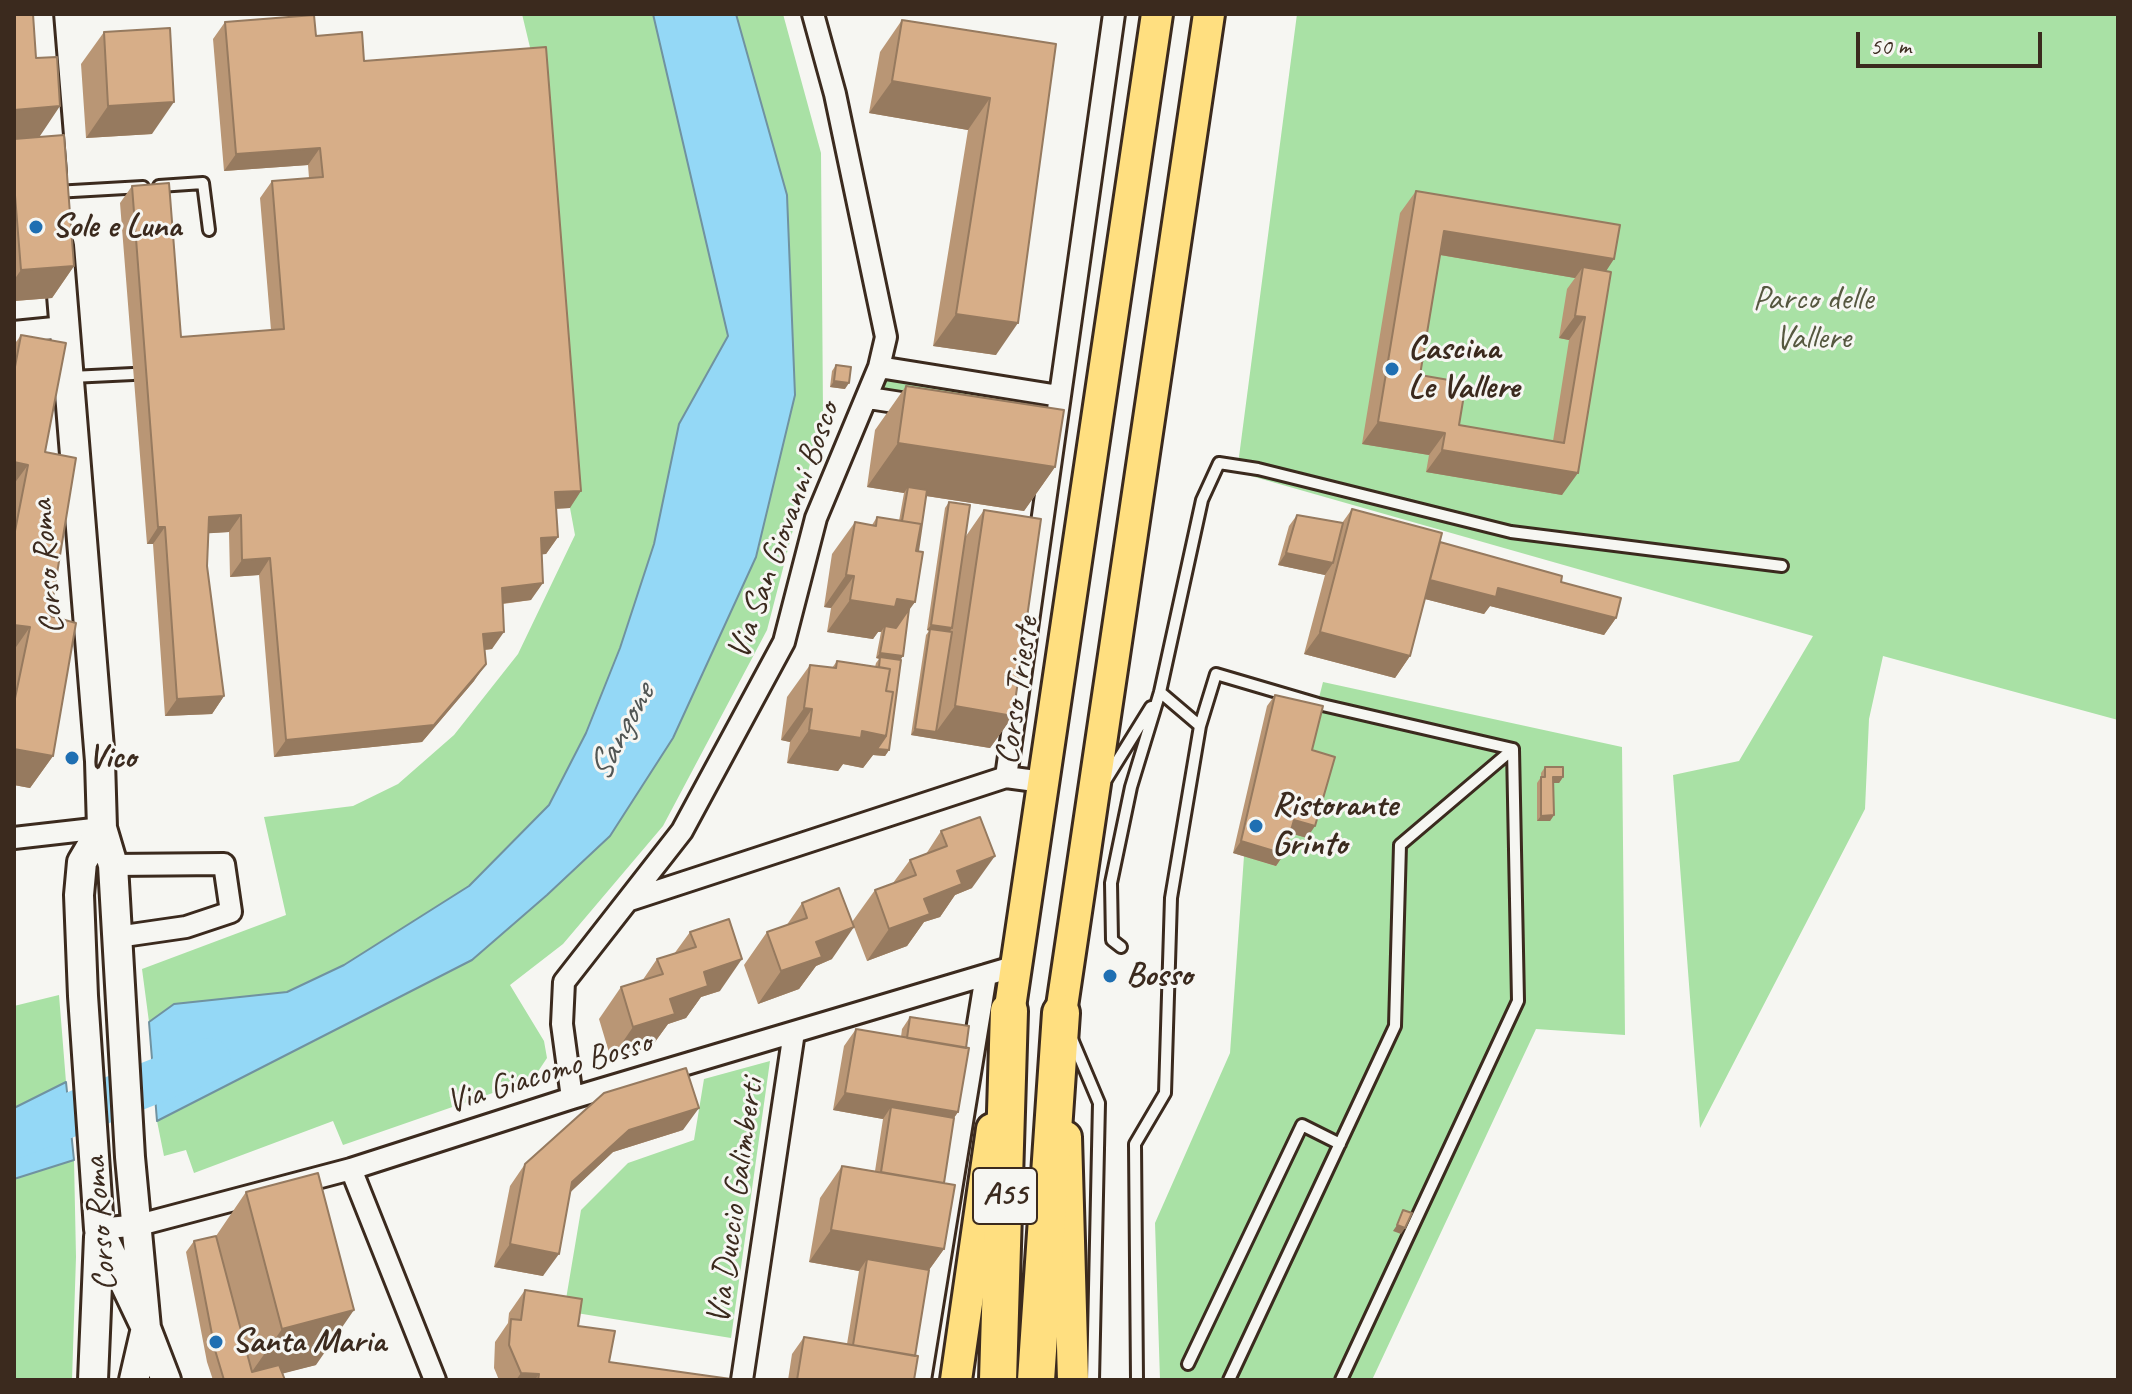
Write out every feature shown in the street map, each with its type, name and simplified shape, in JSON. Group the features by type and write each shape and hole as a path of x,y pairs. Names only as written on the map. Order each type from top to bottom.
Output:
{"highway":[{"name":"A55","path":"998,1380 1009,1011"},
{"name":"A55","path":"1036,1380 1061,1013"}],"main road":[{"name":"Corso Trieste","path":"956,1380 1157,14"},
{"path":"1073,1380 1061,1013 1209,14"}],"street":[{"name":"Corso Roma","path":"38,14 69,377 102,828 113,865 130,1157 139,1225 146,1328"},
{"name":"Via San Giovanni Bosco","path":"572,1098 562,1024 564,982 682,831 784,642 816,518 869,398 886,337 835,94 813,14"},
{"name":"Corso Trieste","path":"1006,777 1046,424 1059,396 1114,14"},
{"path":"14,332 64,327"},
{"path":"879,367 1059,396"},
{"path":"869,398 933,408"},
{"path":"630,900 1006,777 1043,782"},
{"name":"Corso Roma","path":"102,828 82,862 79,895 99,1229 146,1328 166,1380"},
{"path":"14,838 102,828"},
{"path":"113,865 224,864 231,912 186,927 117,937"},
{"name":"Via Giacomo Bosso","path":"99,1229 139,1225 351,1169 572,1098 1016,966"},
{"path":"920,1380 986,975"},
{"name":"Via Duccio Galimberti","path":"742,1380 794,1032"},
{"path":"94,1145 116,1212 139,1225"},
{"path":"351,1169 435,1380"},
{"path":"93,1380 99,1229"},
{"path":"134,1380 146,1328"}],"lane":[{"path":"53,192 203,183 209,230"},
{"path":"69,377 133,374"},
{"path":"1121,947 1112,940 1111,883 1131,787 1160,692 1202,500 1219,463 1258,469 1511,532 1782,566"},
{"path":"1137,1380 1135,1144 1165,1093 1171,898 1200,726 1216,674 1318,704 1513,749"},
{"path":"1093,800 1160,692"},
{"path":"1160,692 1200,726"},
{"path":"1229,1380 1395,1026 1400,845 1513,749"},
{"path":"1341,1380 1518,1001 1513,749"},
{"path":"1061,1013 1099,1103 1093,1380"},
{"path":"1188,1364 1302,1125 1340,1144"}],"green space":[{"path":"522,14 653,14 728,336 679,424 654,544 620,648 586,733 549,805 469,886 344,965 287,992 175,1004 149,1022 142,969 286,915 264,817 353,806 398,784 454,735 518,654 575,535 570,508 534,64"},
{"path":"736,14 783,14 821,153 823,414 767,630 663,826 563,944 510,985 544,1041 547,1058 533,1079 343,1145 333,1121 194,1173 186,1150 164,1156 157,1121 472,960 610,836 787,195"},
{"name":"Parco delle Vallere","path":"1297,14 2118,14 2118,720 1883,656 1869,719 1865,809 1700,1128 1673,775 1739,761 1813,636 1237,472"},
{"path":"886,378 1024,399 1029,405 1023,413 883,390"},
{"path":"1323,682 1622,747 1625,1035 1536,1029 1372,1380 1160,1380 1155,1223 1230,1053 1244,856 1276,866"},
{"path":"59,995 66,1082 14,1108 14,1006"},
{"path":"770,1061 731,1338 564,1311 581,1210 628,1163 694,1140 704,1079"},
{"path":"74,1160 76,1257 72,1380 14,1380 14,1179"}],"water":[{"path":"653,14 736,14 787,195 795,395 756,557 673,738 610,836 472,960 157,1121 149,1022 174,1004 287,992 344,965 469,886 549,805 586,733 620,648 654,544 679,424 728,336"},
{"path":"66,1082 74,1160 14,1179 14,1108"}],"building":[{"path":"14,14 33,14 36,58 57,57 60,106 14,110"},
{"path":"314,15 316,36 362,32 364,61 546,47 581,491 555,492 558,537 541,538 543,583 502,588 504,632 483,634 486,664 434,725 286,740 270,558 242,560 241,515 209,517 207,566 224,696 177,699 165,527 158,527 132,186 169,183 181,337 284,329 272,181 323,177 320,148 236,154 225,22"},
{"path":"902,20 1056,44 1018,323 956,314 990,98 892,81"},
{"path":"170,28 174,102 108,106 104,32"},
{"path":"64,135 74,266 21,270 14,139"},
{"path":"1416,191 1620,225 1614,259 1444,231 1420,375 1466,383 1459,425 1564,443 1585,317 1575,316 1583,267 1611,272 1578,473 1442,450 1445,433 1378,422"},
{"path":"21,335 66,343 45,452 76,458 50,616 76,623 53,756 14,749 14,703 30,627 14,625 14,536 28,465 14,462 14,372"},
{"path":"836,365 851,367 849,383 834,381"},
{"path":"906,386 1064,410 1055,467 898,443"},
{"path":"908,487 927,490 918,551 921,524 902,521"},
{"path":"949,502 970,505 952,628 931,625"},
{"path":"1352,509 1442,533 1410,656 1320,632"},
{"path":"984,510 1041,519 1013,716 955,706"},
{"path":"1297,515 1343,523 1333,563 1286,553"},
{"path":"877,517 921,524 916,551 923,552 915,602 897,599 895,607 850,600 854,576 846,575 855,522 876,526"},
{"path":"1440,542 1562,576 1561,582 1621,598 1616,618 1498,588 1496,597 1430,580"},
{"path":"909,609 903,656 880,653 885,626 896,628"},
{"path":"930,629 952,632 936,732 915,729"},
{"path":"880,657 901,660 889,750 877,749 886,736 893,692 886,691 890,669 879,667"},
{"path":"837,661 890,669 886,691 893,692 886,736 862,731 861,738 809,730 812,709 804,708 810,665 836,668"},
{"path":"1275,695 1323,706 1312,750 1335,757 1315,826 1294,820 1284,854 1241,841"},
{"path":"1545,767 1563,767 1563,777 1553,777 1554,815 1541,816 1541,777 1545,777"},
{"path":"980,817 995,856 957,871 962,884 924,899 930,914 889,929 875,890 916,875 910,860 947,846 941,831"},
{"path":"839,888 854,927 816,942 822,957 781,971 767,932 807,918 802,903"},
{"path":"729,919 742,959 704,972 708,986 670,999 675,1014 633,1027 621,987 663,974 657,959 696,947 690,932"},
{"path":"910,1017 969,1026 966,1048 907,1038"},
{"path":"856,1029 969,1048 958,1112 845,1093"},
{"path":"686,1068 699,1108 629,1130 572,1182 559,1254 510,1244 525,1164 604,1093"},
{"path":"891,1107 954,1118 944,1183 881,1172"},
{"path":"842,1166 955,1185 944,1249 831,1230"},
{"path":"318,1173 354,1310 282,1329 246,1192"},
{"path":"1403,1210 1412,1213 1405,1228 1397,1225"},
{"path":"216,1236 252,1372 279,1365 285,1380 224,1380 215,1350 194,1241"},
{"path":"867,1259 929,1270 915,1356 853,1345"},
{"path":"525,1290 582,1299 578,1326 615,1331 609,1362 738,1380 538,1380 539,1374 521,1373 509,1345 511,1319 521,1320"},
{"path":"804,1337 918,1356 914,1380 797,1380"}],"waterway":[{"name":"Sangone","path":"14,1137 209,1060"}],"place":[{"name":"Sole e Luna","path":"36,227"},
{"name":"Cascina Le Vallere","path":"1392,369"},
{"name":"Vico","path":"72,758"},
{"name":"Ristorante Grinto","path":"1256,826"},
{"name":"Bosso","path":"1110,976"},
{"name":"Santa Maria","path":"216,1342"}]}
